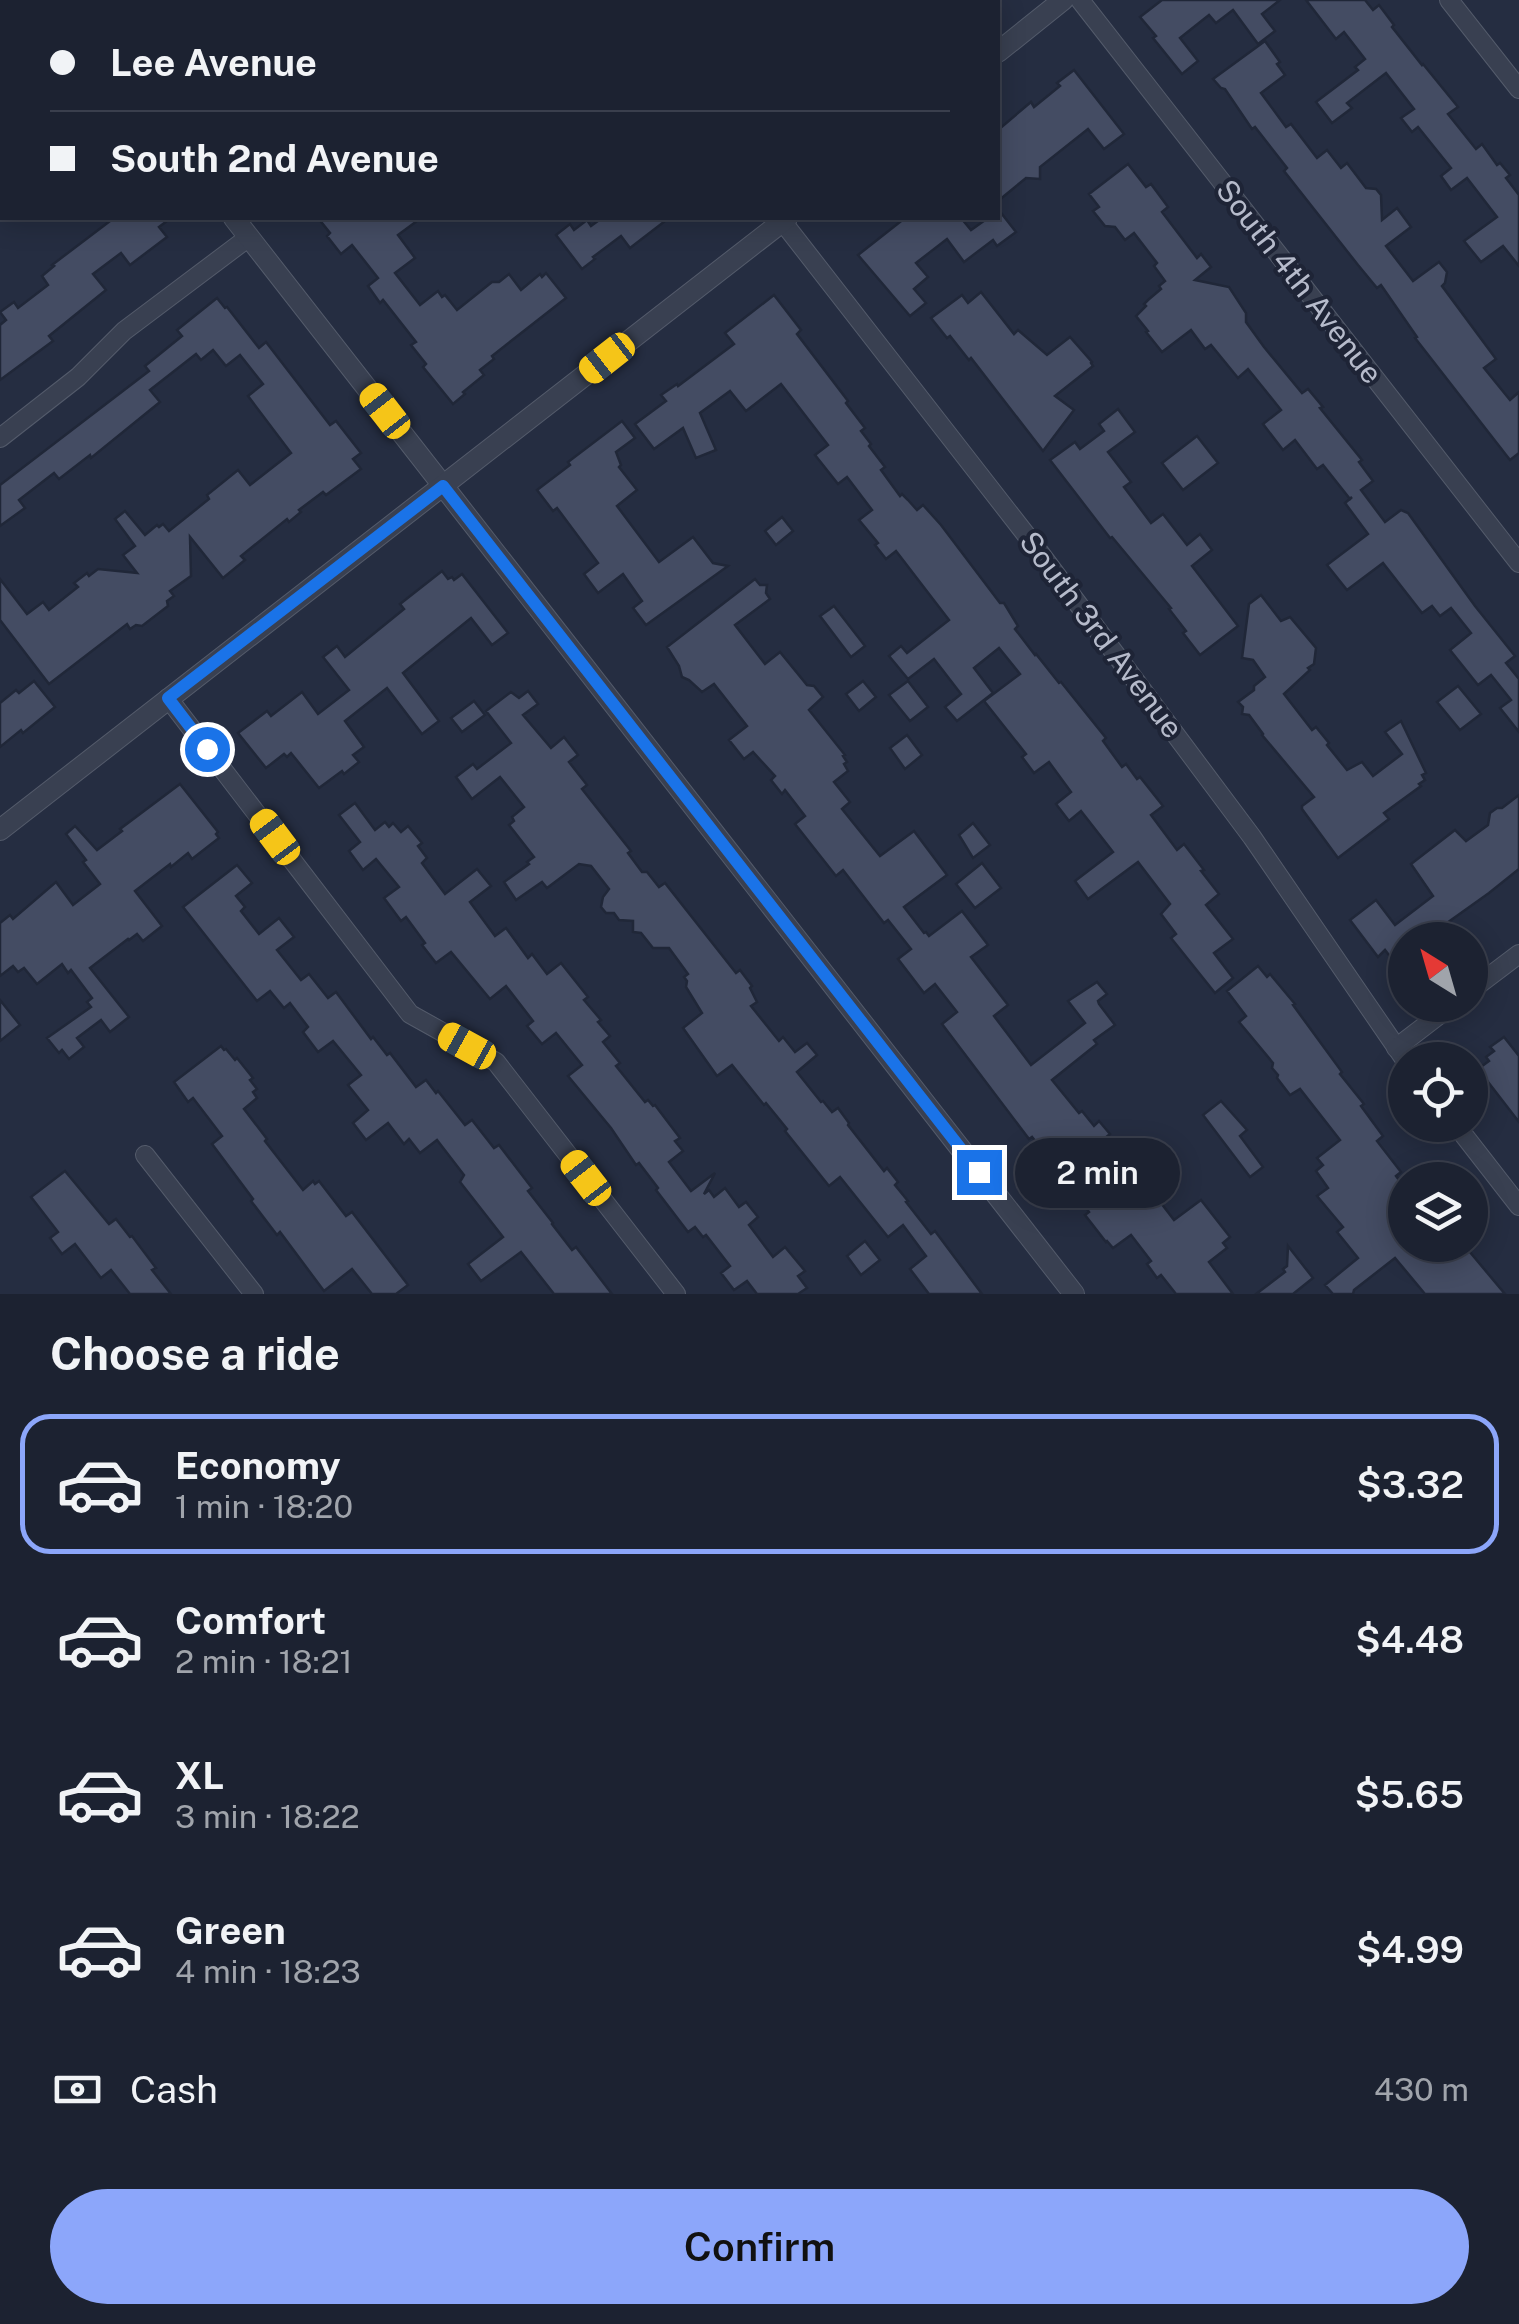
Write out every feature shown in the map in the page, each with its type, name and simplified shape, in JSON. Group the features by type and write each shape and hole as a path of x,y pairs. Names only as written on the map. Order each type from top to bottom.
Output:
{"street":[{"path":"1000,50 1063,0"},
{"name":"South 4th Avenue","path":"1080,0 1519,563"},
{"path":"1449,0 1519,90"},
{"path":"236,220 1074,1294"},
{"path":"0,830 784,220"},
{"name":"South 3rd Avenue","path":"786,220 1252,837 1393,1042"},
{"path":"0,438 78,377 124,331 249,236"},
{"path":"168,698 410,1014 496,1062 676,1294"},
{"path":"1488,978 1519,954"},
{"path":"1413,1042 1434,1022"},
{"path":"1469,1142 1519,1206"},
{"path":"145,1155 254,1294"}],"building":[{"path":"1162,0 1280,0 1262,14 1275,31 1258,44 1233,10 1216,23 1209,15 1180,38 1198,61 1182,74 1140,17"},
{"path":"1306,0 1365,0 1373,10 1379,5 1392,27 1458,107 1448,114 1476,149 1482,144 1510,175 1506,178 1519,195 1519,266 1503,246 1481,262 1464,241 1497,217 1467,178 1451,190 1441,176 1451,168 1418,127 1412,132 1401,118 1414,109 1386,73 1347,103 1352,108 1332,123 1316,102 1358,70 1355,67 1365,59 1344,32 1336,39"},
{"path":"1265,41 1285,75 1261,93 1286,127 1291,124 1317,158 1327,150 1341,168 1347,163 1366,188 1376,189 1381,195 1382,220 1397,208 1411,227 1386,246 1413,281 1439,262 1447,272 1442,286 1496,359 1484,368 1510,400 1519,392 1519,453 1510,460 1415,338 1381,285 1377,288 1358,265 1284,171 1287,168 1213,79"},
{"path":"1074,70 1124,134 1104,149 1088,129 1040,167 1040,179 1026,178 1000,199 1000,128 1031,102 1034,107 1060,86 1057,83"},
{"path":"1128,164 1146,187 1151,184 1168,207 1162,212 1197,258 1201,254 1211,267 1195,280 1229,287 1264,347 1302,393 1308,389 1362,460 1359,462 1373,481 1361,490 1385,522 1401,510 1408,513 1515,656 1506,663 1519,679 1519,732 1500,708 1511,700 1491,675 1478,685 1450,650 1471,633 1451,608 1440,616 1432,606 1422,613 1383,563 1347,590 1327,565 1368,534 1345,503 1350,499 1323,465 1317,469 1295,440 1283,450 1263,424 1281,410 1248,369 1238,378 1211,345 1205,349 1191,330 1162,352 1146,332 1136,316 1165,281 1154,266 1157,263 1134,233 1125,240 1115,227 1105,226 1093,211 1099,207 1089,194"},
{"path":"1000,212 1016,232 997,246 993,240 964,262 947,239 916,263 928,277 914,289 926,303 910,316 858,255 902,220 963,220 971,230 985,220 1000,220"},
{"path":"111,220 168,220 159,227 167,237 130,265 121,253 93,274 106,290 49,336 53,341 0,380 0,325 6,320 0,312 14,302 18,308 48,285 42,276"},
{"path":"320,220 418,220 398,235 415,258 395,273 420,305 438,291 457,310 492,282 509,274 521,290 546,273 566,298 492,356 494,359 480,370 484,375 453,404 423,367 426,364 411,345 416,342 368,286 378,278 352,245 341,254 327,236 330,233"},
{"path":"587,220 591,226 599,220 666,220 630,248 621,236 582,269 556,235 570,224 574,230"},
{"path":"981,292 1014,334 1018,330 1047,355 1070,337 1092,362 1093,366 1055,396 1074,410 1043,451 971,358 931,318 962,295 968,303"},
{"path":"774,295 801,330 797,334 865,428 861,431 885,467 881,470 900,496 917,510 923,505 941,525 1000,603 1004,603 1018,626 1015,629 1035,655 1106,738 1103,741 1122,767 1126,764 1137,779 1140,777 1163,806 1151,815 1177,850 1184,844 1204,870 1201,871 1219,894 1206,905 1233,939 1214,953 1233,978 1215,993 1171,938 1176,934 1161,914 1170,904 1138,862 1088,899 1075,881 1113,852 1081,811 1069,821 1056,804 1071,792 1049,762 1034,773 1022,757 1026,754 984,701 1020,674 999,648 974,668 993,693 957,721 945,707 961,694 934,659 908,679 889,656 901,646 907,653 949,620 896,551 886,559 875,545 878,543 859,520 872,510 847,477 838,484 815,455 828,445 781,384 746,411 730,391 700,413 716,450 696,458 683,428 654,449 635,424 666,401 661,395 734,344 725,333"},
{"path":"217,298 259,348 266,342 330,425 336,421 361,453 353,459 361,469 326,495 323,492 289,522 287,519 241,556 245,560 223,578 190,537 191,576 170,591 174,596 167,601 168,606 142,626 130,629 127,624 49,684 0,620 0,579 27,614 43,602 49,610 78,587 74,583 87,573 89,576 98,569 137,573 123,555 135,546 115,519 125,511 145,535 163,524 169,531 238,470 250,485 291,453 248,396 263,384 240,355 226,366 213,350 201,360 196,354 150,390 160,402 91,458 90,455 59,479 54,473 19,500 25,508 0,526 0,485 149,371 145,366 182,336 177,330"},
{"path":"1118,409 1135,432 1108,452 1131,482 1124,487 1151,523 1163,514 1187,545 1200,534 1212,550 1192,566 1238,626 1200,655 1171,608 1050,460 1075,442 1080,449 1104,431 1099,424"},
{"path":"622,421 635,438 616,452 619,467 637,490 617,506 659,562 693,537 713,563 728,566 646,625 633,608 642,601 623,574 598,593 584,574 598,563 557,508 553,511 537,490"},
{"path":"1197,436 1218,463 1183,490 1162,463"},
{"path":"782,517 793,531 776,545 765,531"},
{"path":"442,571 454,580 462,574 508,633 492,645 471,618 403,673 439,721 422,734 387,688 345,721 364,747 353,755 359,762 344,774 342,771 319,788 291,753 266,768 238,733 267,711 271,716 302,692 318,714 349,690 323,657 337,646 345,657 404,609 400,604"},
{"path":"755,579 760,585 767,585 770,599 735,625 765,664 780,652 807,685 814,686 823,697 809,710 845,755 848,771 834,782 850,802 842,809 880,856 914,831 947,875 904,907 929,936 962,911 988,945 971,957 1008,1005 994,1016 1031,1065 1085,1023 1068,1001 1097,982 1107,994 1098,1001 1115,1025 1052,1080 1079,1113 1082,1111 1094,1126 1099,1121 1110,1134 1104,1139 1125,1167 1143,1175 1174,1220 1201,1200 1230,1237 1223,1243 1227,1248 1209,1262 1233,1294 1176,1294 1161,1275 1157,1278 1147,1264 1151,1261 1131,1235 1113,1248 1106,1242 1085,1215 1089,1212 1082,1202 1083,1195 1059,1164 1056,1167 1032,1137 1029,1139 942,1024 957,1012 935,984 924,993 898,959 911,949 888,920 884,923 843,870 836,876 795,824 805,816 785,790 782,794 771,780 775,776 753,752 744,759 729,740 747,726 714,684 702,692 682,677 667,647"},
{"path":"1261,595 1281,621 1290,617 1316,648 1310,670 1284,694 1312,730 1316,727 1347,770 1362,762 1373,776 1402,754 1385,732 1401,721 1426,773 1422,775 1425,780 1421,786 1384,813 1389,819 1338,858 1302,809 1314,797 1249,715 1242,714 1243,707 1238,702 1265,677 1253,660 1242,658 1249,604"},
{"path":"834,606 865,646 851,657 820,616"},
{"path":"34,681 55,707 0,747 0,703"},
{"path":"863,681 876,697 859,711 846,694"},
{"path":"908,681 928,707 910,721 889,695"},
{"path":"1458,686 1481,714 1460,730 1437,702"},
{"path":"528,691 538,704 523,715 551,748 564,737 578,755 569,762 587,785 582,789 631,851 628,853 642,872 647,872 659,887 665,883 736,973 740,970 752,986 757,1002 751,1006 779,1041 783,1037 795,1052 807,1043 817,1055 797,1072 832,1112 838,1108 884,1171 887,1168 898,1182 895,1185 906,1202 931,1234 935,1231 982,1294 929,1294 910,1269 926,1256 903,1225 888,1237 840,1177 829,1186 732,1065 717,1076 683,1028 702,1013 686,987 684,977 688,974 669,948 653,948 641,933 633,932 633,921 619,920 614,913 606,913 601,907 609,889 591,866 579,864 547,888 542,882 516,900 504,882 534,857 509,825 524,807 500,777 472,799 456,777 473,764 477,769 511,743 486,711 511,692 519,698"},
{"path":"474,701 485,715 462,732 451,718"},
{"path":"907,735 922,755 905,769 890,748"},
{"path":"180,784 219,838 192,859 188,853 171,867 170,864 135,891 162,926 143,941 137,934 128,939 90,968 129,1017 110,1032 101,1020 77,1038 84,1047 69,1059 47,1038 91,1007 87,1002 92,998 62,964 37,984 24,968 18,972 13,966 0,976 0,923 10,915 13,919 56,882 73,905 100,884 66,834 75,826 97,850"},
{"path":"1519,795 1519,869 1448,922 1399,922 1433,896 1411,864 1455,830 1466,841 1488,825 1490,813"},
{"path":"355,803 375,830 385,822 389,827 393,823 401,832 408,826 422,843 418,846 427,858 422,863 445,894 477,869 491,886 470,902 495,936 506,928 528,958 532,954 547,974 561,963 588,997 584,1000 610,1036 603,1042 620,1063 616,1066 645,1102 655,1105 680,1138 675,1141 683,1151 669,1162 691,1191 715,1173 704,1194 709,1190 714,1197 725,1188 739,1207 746,1202 758,1217 749,1225 773,1257 785,1247 805,1271 798,1276 807,1288 798,1294 757,1294 747,1281 734,1290 721,1273 730,1266 706,1235 703,1237 695,1227 688,1232 639,1163 636,1165 568,1076 582,1065 556,1033 542,1044 527,1026 533,1021 506,986 490,999 451,952 436,963 406,917 401,921 384,898 399,887 376,859 363,870 349,851 360,842 339,815"},
{"path":"973,823 990,845 973,858 959,835"},
{"path":"982,863 1001,888 975,908 956,884"},
{"path":"237,865 252,883 236,896 245,907 241,911 259,934 279,918 294,937 277,950 301,980 309,974 328,998 336,992 371,1039 387,1055 390,1053 416,1087 426,1080 465,1125 472,1120 494,1148 499,1145 532,1188 528,1191 552,1224 572,1250 576,1247 612,1294 554,1294 521,1252 481,1281 468,1264 503,1237 460,1182 464,1175 437,1140 420,1153 409,1139 404,1144 388,1123 366,1140 353,1123 368,1110 348,1085 361,1075 333,1041 318,1052 303,1032 308,1027 290,1003 284,1008 270,991 257,1001 183,907"},
{"path":"1376,900 1393,922 1388,922 1388,954 1385,950 1378,957 1350,920"},
{"path":"1258,966 1267,977 1270,974 1295,1004 1383,1136 1377,1141 1393,1162 1388,1162 1390,1262 1353,1294 1333,1294 1325,1285 1358,1258 1337,1232 1343,1227 1317,1196 1328,1188 1316,1171 1323,1165 1317,1158 1340,1140 1300,1089 1290,1095 1277,1078 1273,1063 1239,1022 1246,1016 1227,991"},
{"path":"0,1000 20,1025 0,1041"},
{"path":"1504,1037 1519,1056 1519,1122 1488,1082 1488,1056 1494,1051 1490,1047"},
{"path":"221,1046 253,1078 250,1080 257,1089 253,1092 257,1098 244,1109 265,1141 303,1190 319,1181 346,1216 352,1212 408,1285 396,1294 372,1294 352,1269 324,1291 251,1201 212,1144 222,1136 193,1098 188,1102 174,1082"},
{"path":"1221,1101 1247,1130 1240,1136 1263,1167 1250,1177 1203,1115"},
{"path":"65,1171 109,1224 116,1219 132,1236 171,1294 130,1294 111,1270 101,1278 75,1244 62,1254 50,1238 58,1232 31,1197"},
{"path":"865,1241 880,1260 861,1275 847,1256"},
{"path":"1288,1246 1313,1278 1293,1294 1256,1294 1285,1272"},
{"path":"1398,1262 1478,1262 1505,1294 1425,1294"}],"route":[{"path":"207,749 168,698 443,486 979,1172"}]}
